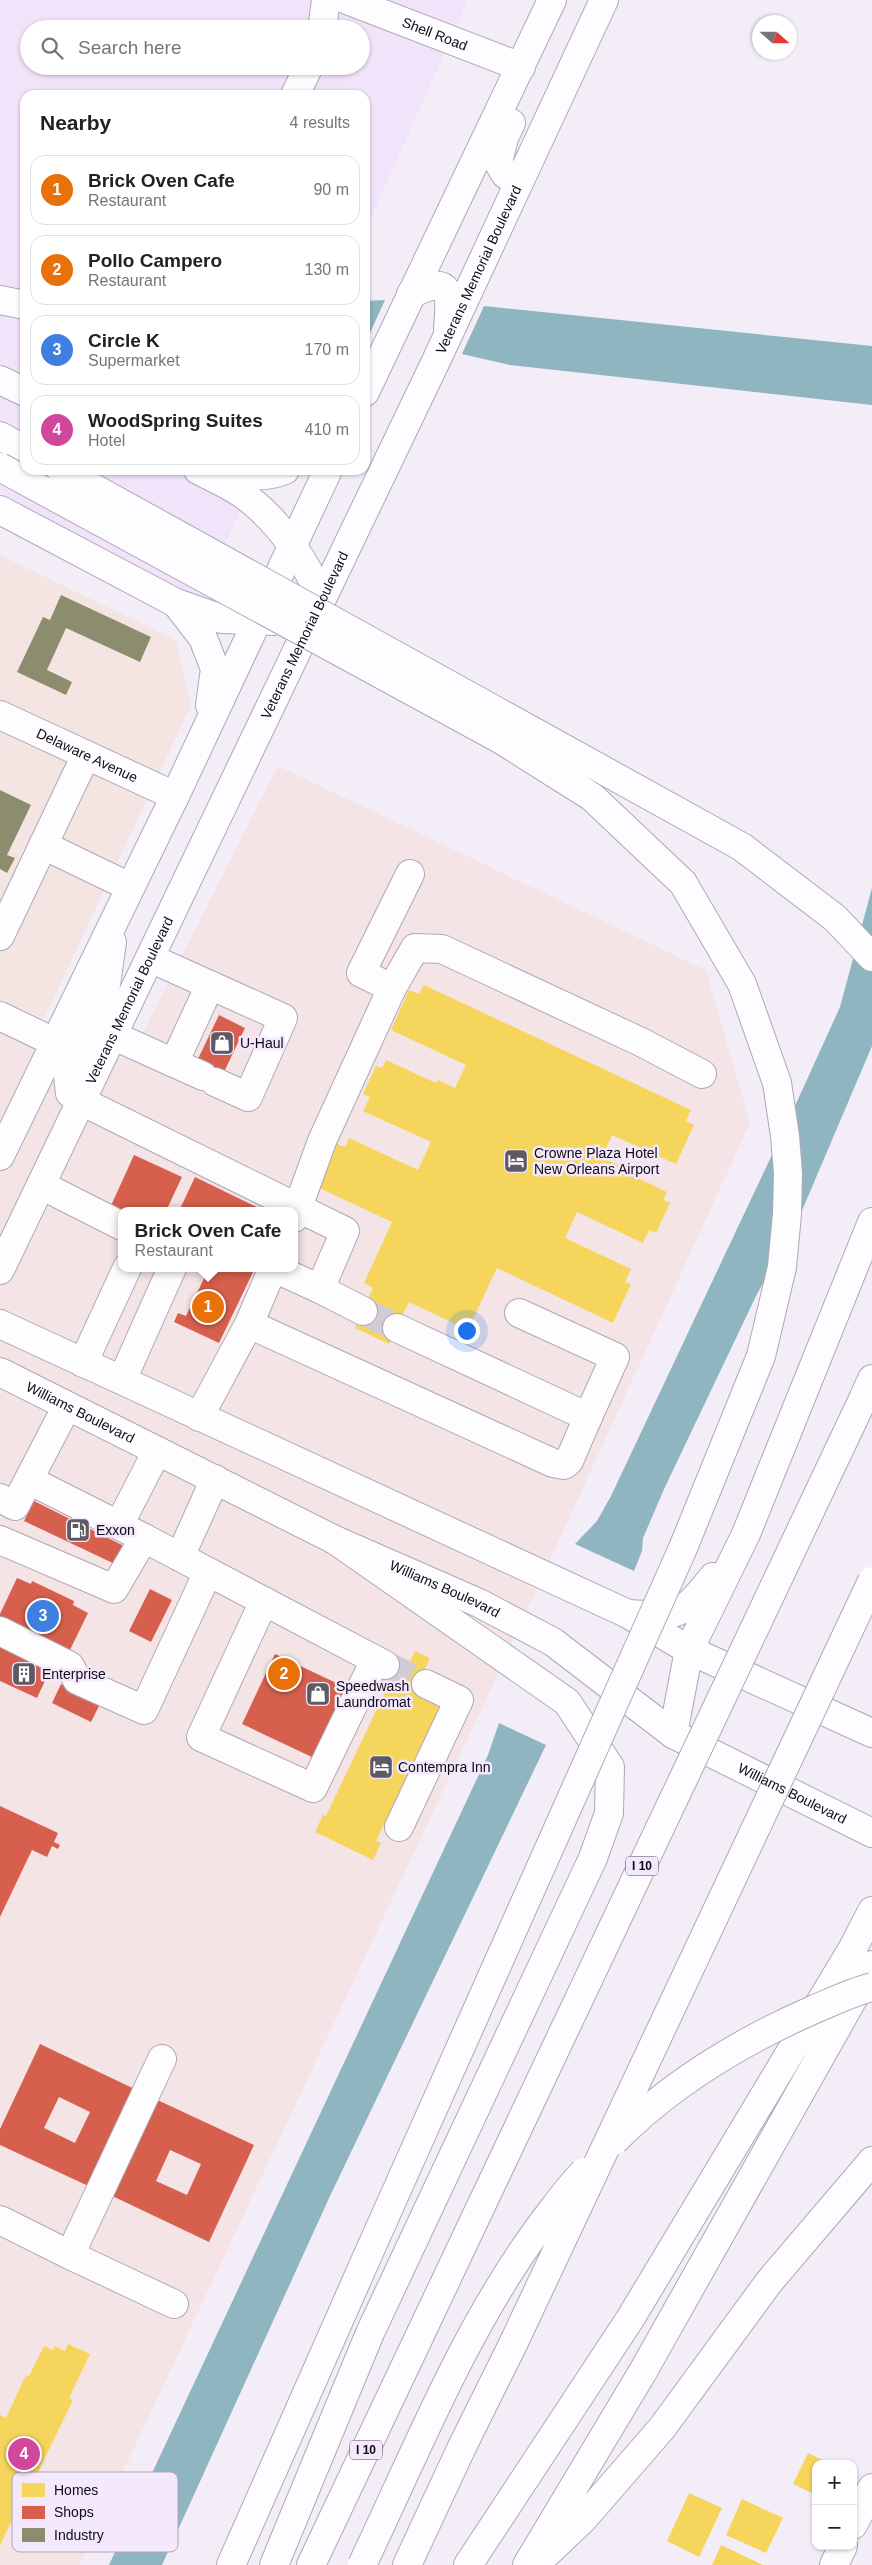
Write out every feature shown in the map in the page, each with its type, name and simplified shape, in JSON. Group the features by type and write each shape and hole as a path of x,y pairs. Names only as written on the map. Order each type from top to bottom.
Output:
{"main road":[{"path":"323,20 326,0"},
{"name":"Shell Road","path":"348,0 521,67"},
{"name":"Veterans Memorial Boulevard","path":"0,1270 447,336 604,0"},
{"path":"370,381 550,4"},
{"path":"518,184 505,174 498,162 498,154 535,76 550,4"},
{"path":"297,90 305,75"},
{"path":"411,294 432,286 440,286 448,292 451,300 447,336"},
{"path":"0,300 20,304"},
{"path":"0,380 20,390"},
{"path":"0,436 20,447"},
{"path":"0,467 500,738 592,797 683,883 742,984 776,1083 785,1136 788,1173 787,1214 782,1268 761,1356 682,1548 231,2565"},
{"path":"70,475 742,847 835,918 872,957"},
{"path":"0,510 176,603 222,619 257,622 317,609 309,569 292,546 249,498 207,475"},
{"path":"242,475 262,475"},
{"path":"0,1156 4,1123 54,1042 208,728 326,475"},
{"path":"176,603 203,638 215,669 208,728"},
{"name":"Delaware Avenue","path":"0,715 175,796"},
{"path":"0,936 86,755"},
{"path":"43,845 130,887"},
{"path":"392,988 361,973 410,874"},
{"path":"116,916 104,999 68,1076 70,1093 81,1101 284,1207"},
{"path":"298,1207 322,1141 392,988 415,948 442,949 632,1038 702,1074"},
{"path":"112,1035 248,1097 283,1018 150,958"},
{"path":"174,1063 210,984"},
{"path":"0,1016 54,1042"},
{"path":"41,1185 118,1224"},
{"path":"298,1214 345,1231 320,1289"},
{"path":"673,1734 689,1650 746,1534 872,1222"},
{"path":"83,1363 125,1272"},
{"path":"122,1380 170,1272"},
{"path":"199,1417 249,1324 272,1272"},
{"path":"283,1272 363,1311"},
{"path":"249,1324 553,1463 564,1465 569,1462 615,1358 519,1313"},
{"path":"0,1324 628,1614 689,1650 872,1733"},
{"path":"397,1328 588,1417"},
{"name":"Williams Boulevard","path":"0,1372 335,1540 479,1604 553,1642 673,1734 872,1833"},
{"name":"I 10","path":"311,2565 868,1388"},
{"path":"67,1406 29,1480 8,1502 0,1540 114,1589 144,1538"},
{"path":"119,1525 157,1451"},
{"path":"180,1557 215,1479"},
{"path":"29,1480 119,1525 208,1572 264,1601 380,1662 313,1788 201,1737 264,1601"},
{"path":"628,1614 667,1616 690,1605 746,1534"},
{"path":"274,2565 370,2333 593,1858 609,1813 610,1767 567,1702 335,1540"},
{"path":"0,1631 70,1666 77,1680 144,1710 208,1572"},
{"path":"406,2565 514,2342 872,1581"},
{"path":"399,1827 459,1700 426,1684"},
{"path":"468,2565 630,2318 848,1957 872,1911"},
{"path":"527,2565 642,2373 872,1965"},
{"path":"362,2565 470,2336 519,2255 572,2184 624,2131 681,2084 730,2052 774,2027 857,1991 872,1987"},
{"path":"70,2255 162,2059"},
{"path":"534,2565 582,2519 662,2428 770,2282 872,2161"},
{"path":"0,2220 174,2304"},
{"path":"857,2517 872,2488"},
{"path":"834,2565 841,2550"}],"shaded area":[{"path":"0,0 468,0 370,220 370,90 20,90 20,475 257,475 200,598 0,493"},
{"path":"0,555 176,640 191,705 44,1019 0,999"},
{"path":"278,766 706,970 750,1123 491,1689 123,2472 12,2472 12,2552 85,2552 79,2565 0,2565 0,999 129,1060"}],"water":[{"path":"385,300 370,333 370,301"},
{"path":"484,306 872,346 872,405 510,365 462,354"},
{"path":"872,888 872,1046 795,1227 757,1294 665,1487 643,1538 642,1551 634,1571 575,1544 597,1521 611,1496 840,1007"},
{"path":"499,1723 546,1745 330,2196 178,2530 178,2472 153,2472 488,1755"},
{"path":"115,2552 168,2552 162,2565 109,2565"}],"building: Homes":[{"name":"Crowne Plaza Hotel New Orleans Airport","path":"424,985 691,1110 686,1121 694,1125 676,1164 612,1135 602,1157 618,1165 617,1168 667,1192 663,1200 670,1203 656,1233 649,1230 643,1243 577,1212 565,1238 631,1269 625,1282 631,1284 613,1323 497,1268 468,1330 409,1302 389,1344 355,1328 373,1288 364,1283 392,1222 315,1186 335,1143 345,1147 349,1138 418,1170 431,1142 363,1111 370,1097 363,1094 376,1066 382,1068 386,1060 436,1083 438,1080 455,1088 466,1065 391,1030 409,990 419,994"},
{"name":"Contempra Inn","path":"415,1651 430,1658 423,1673 427,1675 425,1700 444,1709 440,1719 435,1717 376,1841 381,1843 373,1860 315,1832 323,1815 326,1816 385,1692 388,1693 389,1685 378,1680 389,1657 408,1666"},
{"path":"68,2344 90,2354 69,2398 73,2400 38,2472 12,2472 12,2521 0,2545 0,2415 6,2418 26,2375 29,2376 44,2346 53,2350 55,2346 65,2351"},
{"path":"808,2453 823,2460 812,2460 812,2493 793,2484"},
{"path":"689,2493 722,2508 699,2557 667,2541"},
{"path":"742,2499 783,2518 766,2553 726,2535"},
{"path":"721,2545 763,2565 712,2565"}],"building: Shops":[{"name":"U-Haul","path":"219,1015 245,1028 224,1072 198,1059"},
{"path":"134,1155 182,1177 168,1207 118,1207 118,1210 109,1210"},
{"path":"195,1177 257,1207 181,1207"},
{"path":"207,1272 253,1272 219,1343 174,1322 178,1313 186,1316"},
{"path":"34,1501 128,1548 119,1566 24,1521"},
{"path":"17,1578 31,1584 32,1581 74,1601 73,1605 88,1613 69,1652 0,1619 0,1614"},
{"path":"150,1589 172,1600 151,1642 129,1631"},
{"name":"Enterprise","path":"0,1644 51,1668 37,1698 0,1681"},
{"path":"275,1654 349,1689 316,1759 242,1724"},
{"path":"61,1684 100,1704 91,1722 52,1703"},
{"path":"0,1806 58,1833 54,1842 60,1845 58,1849 52,1846 47,1857 32,1850 0,1917"},
{"path":"40,2044 143,2093 97,2190 0,2145 0,2129","holes":["59,2097 90,2112 75,2143 44,2128"]},
{"path":"151,2097 254,2145 209,2242 106,2193","holes":["170,2150 201,2164 187,2195 156,2181"]}],"building: Industry":[{"path":"61,595 151,637 140,662 66,628 47,670 72,682 66,695 17,672 43,617 50,620"},
{"path":"0,790 31,805 7,855 15,858 7,873 0,869"}],"tunnel":[{"path":"363,1311 397,1328"},
{"path":"385,1665 426,1684"}],"place":[{"name":"U-Haul","path":"222,1043"},
{"name":"Crowne Plaza Hotel New Orleans Airport","path":"516,1161"},
{"name":"Brick Oven Cafe","path":"208,1307"},
{"name":"Exxon","path":"78,1530"},
{"name":"Circle K","path":"43,1616"},
{"name":"Enterprise","path":"24,1674"},
{"name":"Pollo Campero","path":"284,1674"},
{"name":"Speedwash Laundromat","path":"318,1694"},
{"name":"Contempra Inn","path":"381,1767"},
{"name":"WoodSpring Suites","path":"24,2454"}]}
